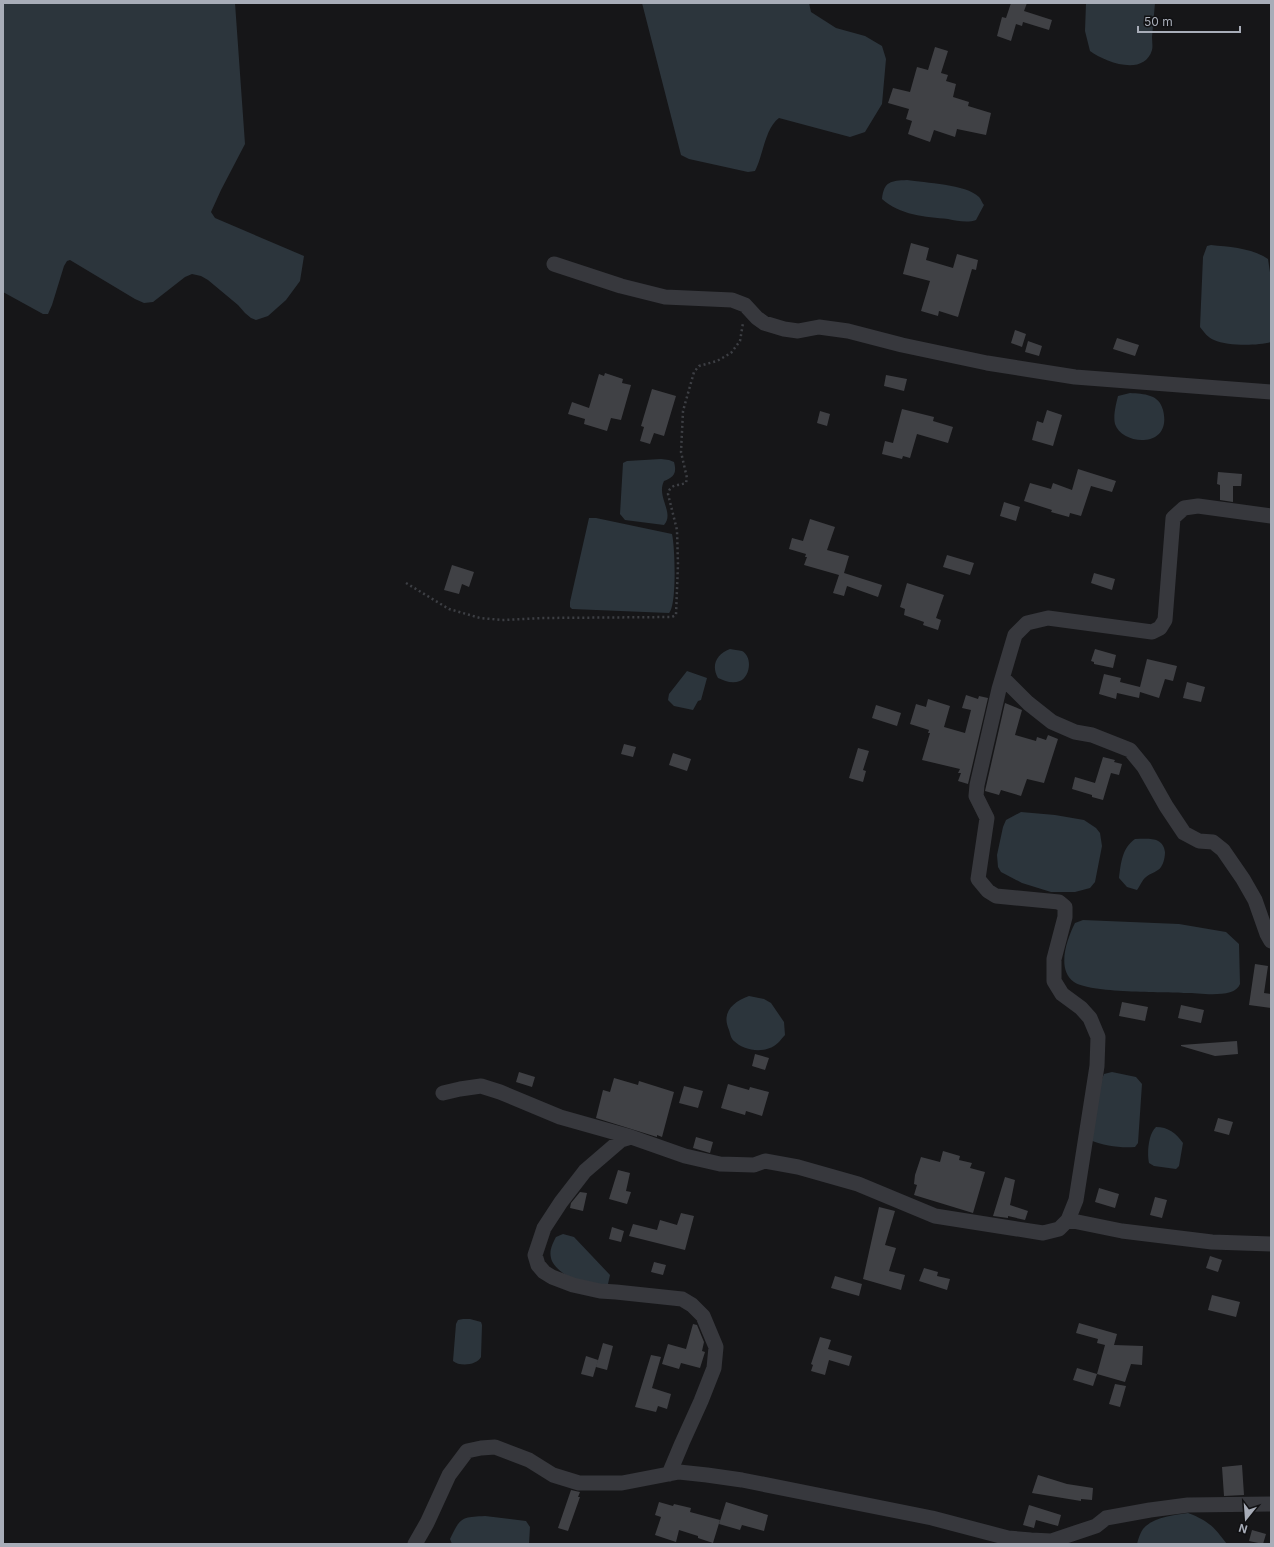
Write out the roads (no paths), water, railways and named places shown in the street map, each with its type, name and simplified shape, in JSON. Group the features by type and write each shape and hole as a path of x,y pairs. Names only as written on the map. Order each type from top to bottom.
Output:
{"street":[{"path":"554,264 621,286 665,297 732,300 746,305 753,315 764,323 784,329 798,331 819,327 848,331 902,345 987,363 1075,377 1271,392"},
{"path":"443,1093 481,1086 500,1092 560,1118 631,1137 685,1156 720,1164 754,1165 765,1161 798,1166 858,1184 935,1216 1043,1233 1059,1229 1068,1220 1076,1200 1097,1066 1098,1037 1090,1018 1062,994 1054,981 1054,959 1065,907 1059,902 996,896 988,891 978,879 987,818 976,796 977,785 1015,635 1027,624 1048,618 1152,632 1160,628 1165,620 1173,518 1184,508 1198,506 1271,516"},
{"path":"1003,678 1028,703 1052,722 1075,732 1092,735 1130,750 1144,767 1166,806 1184,833 1199,841 1213,842 1223,850 1243,879 1255,900 1271,941"},
{"path":"631,1137 621,1140 585,1171 561,1202 544,1228 535,1255 538,1265 544,1272 552,1277 573,1285 600,1291 682,1299 692,1305 703,1316 716,1347 714,1368 669,1474"},
{"path":"1068,1220 1122,1231 1212,1242 1271,1244"},
{"path":"415,1544 427,1523 449,1475 467,1451 495,1447 529,1460 553,1475 580,1483 622,1484 679,1472 742,1480 932,1518 1008,1538 1031,1540 1051,1541 1096,1526 1106,1518 1150,1510 1188,1505 1271,1504"}]}
